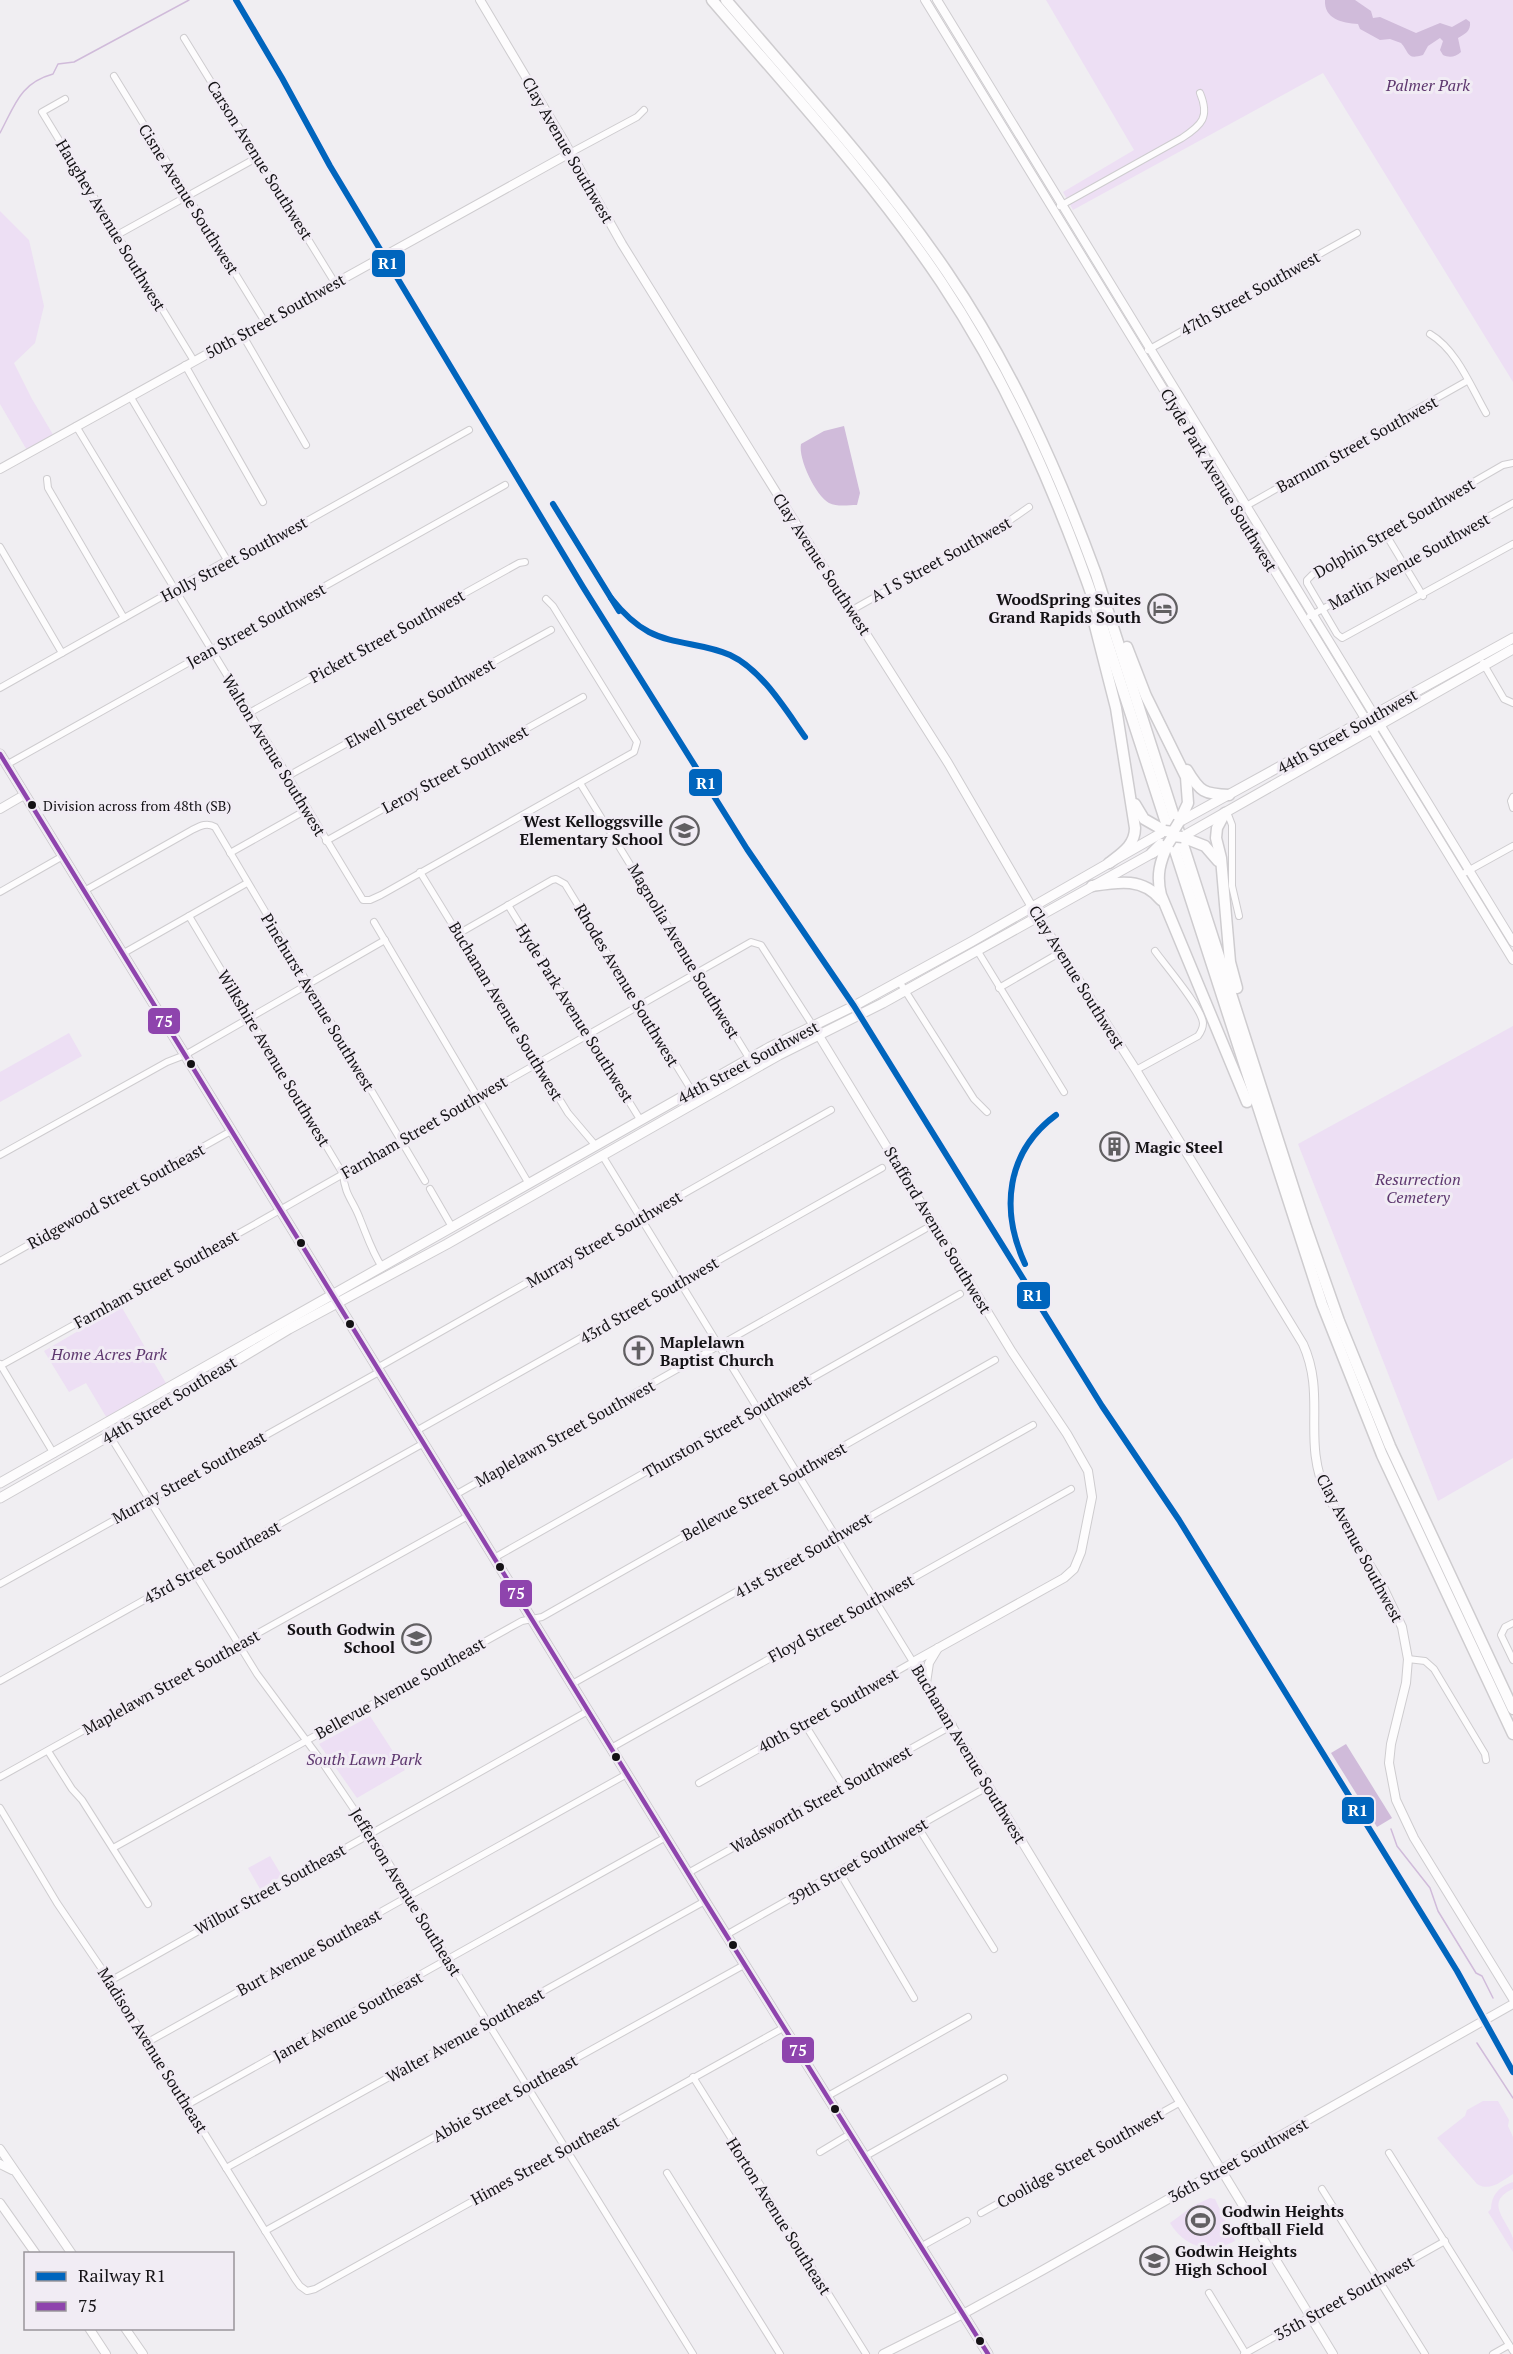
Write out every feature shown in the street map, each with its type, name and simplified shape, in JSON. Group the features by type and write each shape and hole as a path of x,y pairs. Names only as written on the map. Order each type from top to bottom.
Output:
{"highway":[{"path":"712,0 868,183 941,282 1014,408 1046,474 1077,552 1322,1304 1368,1422 1413,1524 1513,1736"},
{"path":"726,0 887,190 948,274 990,341 1022,400 1075,515 1143,688 1172,745 1198,787 1209,794 1229,795"},
{"path":"1075,515 1324,1280 1366,1390 1397,1462 1511,1705"},
{"path":"1077,552 1112,688 1136,828 1135,836 1127,849 1109,862"},
{"path":"1167,913 1158,880 1158,868 1171,835 1188,802 1188,785 1172,745"},
{"path":"1129,783 1138,812 1144,819 1171,835 1208,848 1221,866"},
{"path":"1226,813 1217,828 1216,838 1221,858 1230,962 1270,1095 1287,1170"},
{"path":"1092,886 1122,882 1141,885 1156,894 1167,913 1241,1085 1290,1211"}],"main road":[{"name":"Clyde Park Avenue Southwest","path":"925,0 1304,618 1469,870 1513,942"},
{"name":"Clyde Park Avenue Southwest","path":"937,0 1314,615 1370,718"},
{"path":"957,51 965,45"},
{"path":"1028,167 1037,162"},
{"path":"1192,435 1205,450 1210,451 1212,448"},
{"name":"44th Street Southwest","path":"336,1299 382,1267 749,1058 899,981 1109,862 1226,813 1376,727 1482,661 1513,638"},
{"name":"44th Street Southwest","path":"336,1299 447,1244 779,1055 906,991 1092,886 1229,795 1370,718 1482,661 1513,649"},
{"name":"Clyde Park Avenue Southwest","path":"1376,727 1513,960"},
{"path":"1288,777 1290,770 1307,753"},
{"path":"0,754 744,1965 988,2354"},
{"path":"1250,799 1282,767"},
{"path":"654,1126 672,1110 671,1104"},
{"path":"498,1215 498,1206 504,1198"},
{"path":"478,1227 479,1212"},
{"path":"447,1244 447,1236 452,1227"},
{"name":"44th Street Southeast","path":"0,1498 110,1436 336,1299"},
{"name":"44th Street Southeast","path":"0,1483 336,1299"},
{"path":"70,1458 69,1452 74,1443"},
{"path":"50,1470 54,1464 54,1454"}],"street":[{"name":"Clay Avenue Southwest","path":"480,0 638,272 964,789 1032,907 1136,1070 1303,1344 1314,1383 1313,1448 1319,1474 1327,1495 1397,1612 1402,1627 1408,1659 1406,1683 1391,1744 1389,1763 1395,1800 1414,1838 1513,1999"},
{"name":"Carson Avenue Southwest","path":"184,38 335,283"},
{"name":"Cisne Avenue Southwest","path":"114,76 265,322"},
{"path":"1054,210 1198,127 1206,106 1200,93"},
{"name":"Haughey Avenue Southwest","path":"65,99 42,112 194,361"},
{"name":"50th Street Southwest","path":"0,469 637,117 644,110"},
{"path":"117,235 258,157"},
{"name":"47th Street Southwest","path":"1142,353 1357,233"},
{"path":"242,334 306,445"},
{"path":"1430,334 1445,346 1486,413"},
{"path":"185,365 263,502"},
{"name":"Barnum Street Southwest","path":"1246,506 1467,381"},
{"path":"130,396 227,560"},
{"name":"Walton Avenue Southwest","path":"76,426 361,899 374,899 420,872"},
{"name":"Holly Street Southwest","path":"0,688 227,560 241,558 469,430"},
{"name":"Dolphin Street Southwest","path":"1322,610 1307,583 1309,577 1503,465 1513,463"},
{"path":"47,479 48,488 124,618"},
{"name":"Jean Street Southwest","path":"6,765 505,485"},
{"name":"Marlin Avenue Southwest","path":"1304,618 1314,615 1513,503"},
{"name":"A I S Street Southwest","path":"852,610 1006,523 1029,507"},
{"path":"1384,533 1423,596"},
{"path":"1322,610 1342,638 1423,596 1513,544"},
{"path":"0,547 62,653"},
{"name":"Pickett Street Southwest","path":"249,713 519,562 525,562"},
{"path":"420,872 634,752 637,742 553,606 546,599"},
{"name":"Elwell Street Southwest","path":"288,776 551,630"},
{"path":"1482,661 1504,699 1513,704"},
{"name":"Leroy Street Southwest","path":"326,841 583,697"},
{"name":"Magnolia Avenue Southwest","path":"580,783 749,1058"},
{"path":"0,809 24,795"},
{"path":"1513,796 1511,801 1513,807"},
{"path":"230,853 308,809"},
{"path":"1226,813 1232,825 1232,886 1239,916"},
{"name":"Pinehurst Avenue Southwest","path":"84,891 202,825 210,824 215,827 425,1181"},
{"path":"1461,875 1513,846"},
{"path":"0,892 63,856"},
{"name":"Buchanan Avenue Southwest","path":"420,872 568,1113 596,1146"},
{"name":"Rhodes Avenue Southwest","path":"508,905 552,880 559,880 569,890 692,1091"},
{"path":"122,954 247,883"},
{"path":"458,934 508,905"},
{"name":"Hyde Park Avenue Southwest","path":"508,905 641,1121"},
{"name":"Wilkshire Avenue Southwest","path":"189,916 343,1174 345,1190 360,1217 366,1239 382,1267"},
{"path":"374,922 530,1184"},
{"path":"0,1155 309,985 385,940"},
{"name":"Farnham Street Southwest","path":"280,1210 742,946 752,942 757,943"},
{"name":"Stafford Avenue Southwest","path":"757,943 761,945 819,1035 1012,1352 1084,1462 1092,1489 1086,1526"},
{"path":"977,950 1064,1092"},
{"path":"1136,1070 1198,1036 1202,1031 1203,1021 1181,985 1155,951"},
{"path":"999,988 1061,952"},
{"path":"899,981 974,1099 987,1112"},
{"name":"Murray Street Southwest","path":"378,1370 831,1110"},
{"name":"Ridgewood Street Southeast","path":"0,1261 231,1131"},
{"name":"Buchanan Avenue Southwest","path":"602,1155 953,1725 1179,2103 1333,2354"},
{"name":"43rd Street Southwest","path":"416,1431 882,1168"},
{"path":"430,1188 452,1227"},
{"name":"Farnham Street Southeast","path":"0,1365 280,1210"},
{"name":"Maplelawn Street Southwest","path":"455,1495 925,1229"},
{"name":"Thurston Street Southwest","path":"494,1558 960,1294"},
{"name":"Bellevue Street Southwest","path":"531,1618 542,1617 995,1360"},
{"path":"0,1365 54,1454"},
{"name":"Murray Street Southeast","path":"0,1584 378,1370"},
{"name":"41st Street Southwest","path":"572,1684 1033,1425"},
{"name":"Jefferson Avenue Southeast","path":"110,1436 257,1674 370,1833 693,2354"},
{"name":"43rd Street Southeast","path":"0,1681 424,1443"},
{"name":"Floyd Street Southwest","path":"611,1748 1071,1489"},
{"name":"Maplelawn Street Southeast","path":"0,1777 468,1516"},
{"name":"40th Street Southwest","path":"699,1783 1070,1574 1080,1558 1086,1526"},
{"name":"Bellevue Avenue Southeast","path":"113,1848 531,1618"},
{"path":"1513,1623 1502,1631 1501,1635 1513,1660"},
{"path":"926,1683 929,1663 939,1647"},
{"path":"1408,1659 1425,1661 1434,1669 1485,1754 1486,1760"},
{"name":"Wilbur Street Southeast","path":"110,1980 588,1711"},
{"path":"804,1723 844,1787"},
{"name":"Wadsworth Street Southwest","path":"688,1873 953,1725"},
{"path":"48,1751 148,1904"},
{"name":"Burt Avenue Southeast","path":"148,2042 627,1774"},
{"name":"39th Street Southwest","path":"726,1935 989,1786"},
{"name":"Madison Avenue Southeast","path":"0,1808 57,1903 110,1980 265,2231 300,2286 307,2291"},
{"path":"918,1827 994,1949"},
{"name":"Janet Avenue Southeast","path":"187,2105 666,1837"},
{"path":"839,1871 914,1998"},
{"name":"Walter Avenue Southeast","path":"226,2168 705,1901"},
{"name":"Abbie Street Southeast","path":"265,2231 744,1965"},
{"name":"36th Street Southwest","path":"883,2354 963,2314 1513,2004"},
{"path":"826,2097 968,2017"},
{"name":"Himes Street Southeast","path":"307,2291 315,2289 783,2028"},
{"name":"Horton Avenue Southeast","path":"693,2077 866,2354"},
{"path":"864,2157 1004,2078"},
{"name":"Coolidge Street Southwest","path":"981,2213 1179,2103"},
{"path":"820,2152 850,2134"},
{"path":"0,2149 71,2252"},
{"path":"1389,2153 1511,2348 1493,2354"},
{"path":"0,2164 7,2166 18,2175"},
{"path":"667,2173 780,2354"},
{"path":"1322,2189 1425,2354"},
{"path":"0,2203 35,2252"},
{"path":"920,2247 967,2221"},
{"name":"35th Street Southwest","path":"1245,2354 1445,2241"},
{"path":"1209,2293 1245,2354"},
{"path":"89,2330 106,2354"},
{"path":"126,2330 143,2354"}],"green space":[{"name":"Palmer Park","path":"1046,0 1513,0 1513,382 1323,73 1073,210 1063,192 1134,150"},
{"path":"0,211 29,240 44,306 35,343 14,363 55,438 28,452 0,404"},
{"name":"Resurrection Cemetery","path":"1513,1026 1513,1458 1438,1501 1298,1144"},
{"path":"69,1033 82,1056 0,1102 0,1072"},
{"name":"Home Acres Park","path":"121,1306 167,1385 108,1420 86,1383 69,1392 44,1351"},
{"name":"South Lawn Park","path":"370,1716 405,1770 357,1798 319,1744"},
{"path":"270,1856 282,1876 260,1889 248,1868"},
{"path":"1483,2101 1498,2101 1509,2120 1508,2126 1513,2137 1513,2174 1496,2185 1487,2187 1477,2184 1437,2138 1465,2116 1467,2110"},
{"path":"1513,2182 1513,2189 1504,2194 1498,2206 1513,2238 1513,2252 1488,2212 1497,2192"},
{"name":"Godwin Heights Softball Field","path":"1210,2198 1215,2199 1235,2241 1207,2248 1183,2238 1170,2223 1193,2206"}],"shaded area":[{"path":"1325,0 1355,0 1371,11 1373,18 1380,17 1416,33 1440,23 1452,27 1466,19 1470,22 1470,28 1458,38 1461,52 1457,55 1450,57 1443,55 1440,50 1443,41 1440,38 1428,46 1423,55 1414,57 1409,55 1401,43 1390,39 1380,40 1360,29 1358,24 1335,19 1327,12"},
{"path":"844,426 860,493 857,505 835,505 824,499 809,476 802,459 801,444 824,431"},
{"path":"1346,1744 1392,1818 1377,1827 1331,1753"}],"waterway":[{"path":"0,133 20,96 33,83 53,74 58,64 74,62 189,0"},
{"path":"1391,1829 1397,1846 1430,1888 1438,1911 1476,1973 1482,1976 1493,1998"},
{"path":"1477,2043 1513,2098"}],"rail line":[{"name":"R1","path":"236,0 330,166 583,587 747,849 854,1006 1102,1406 1179,1520 1457,1971 1513,2072"},
{"name":"R1","path":"553,504 619,611"},
{"name":"R1","path":"611,598 628,617 649,632 720,651 742,662 763,680 805,737"},
{"name":"R1","path":"1025,1264 1012,1223 1012,1183 1027,1146 1039,1130 1056,1115"}],"transit line":[{"name":"75","path":"0,754 705,1901 988,2354"}],"place":[{"name":"WoodSpring Suites Grand Rapids South","path":"1162,608"},
{"name":"Division across from 48th (SB)","path":"32,805"},
{"name":"West Kelloggsville Elementary School","path":"684,830"},
{"name":"Magic Steel","path":"1114,1147"},
{"name":"Maplelawn Baptist Church","path":"639,1351"},
{"name":"South Godwin School","path":"416,1638"},
{"name":"Godwin Heights Softball Field","path":"1201,2220"},
{"name":"Godwin Heights High School","path":"1154,2260"}]}
